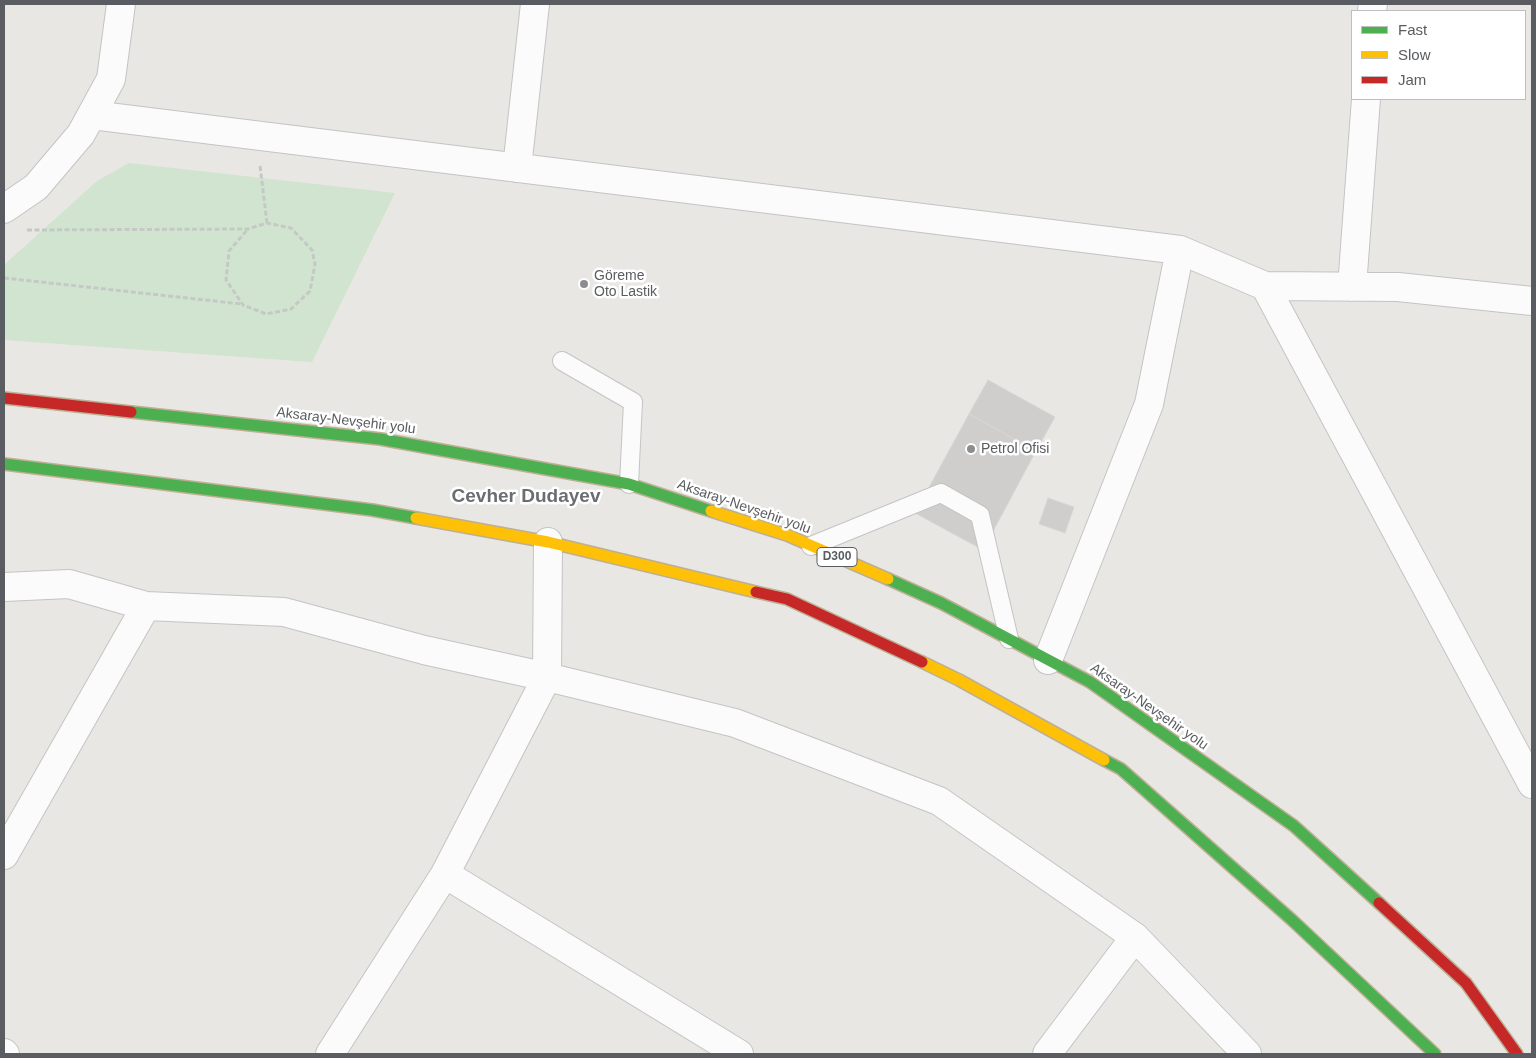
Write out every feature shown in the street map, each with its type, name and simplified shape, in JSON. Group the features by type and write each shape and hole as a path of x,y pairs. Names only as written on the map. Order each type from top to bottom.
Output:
{"highway":[{"name":"Aksaray-Nevşehir yolu","path":"4,398 380,439 629,484 787,535 941,603 1090,682 1294,826 1466,983 1517,1054"},
{"path":"4,464 372,510 548,542 787,599 959,680 1121,769 1292,920 1435,1054"}],"street":[{"path":"4,209 36,187 81,134 92,115 111,79 121,4"},
{"path":"517,168 535,4"},
{"path":"1352,286 1366,100"},
{"path":"92,115 1180,250 1265,286 1398,287 1532,301"},
{"path":"1048,660 1149,404 1180,250"},
{"path":"1265,286 1532,784"},
{"path":"330,1054 444,874 547,677 548,542"},
{"path":"4,588 69,584 146,606 284,612 424,650 547,677 735,723 939,802 1135,937 1248,1054"},
{"path":"4,855 146,606"},
{"path":"444,874 738,1054"},
{"path":"1047,1054 1135,937"}],"lane":[{"path":"562,361 633,402 629,484"},
{"path":"811,546 941,493 980,514 1009,639"}],"path":[{"path":"256,135 267,223"},
{"path":"4,278 243,305 266,314 291,309 310,291 315,264 312,250 291,228 267,223 248,229 23,230"},
{"path":"243,305 226,280 229,251 248,229"}],"green space":[{"path":"129,163 395,193 312,362 4,340 4,265 97,181"}],"building":[{"path":"988,380 1055,417 1036,451 969,414"},
{"path":"969,414 1036,451 983,550 915,513"},
{"path":"1048,498 1074,507 1065,533 1039,524"}],"traffic: fast":[{"path":"131,412 380,439 629,484 711,511"},
{"path":"4,464 372,510 416,518"},
{"path":"888,579 941,603 1090,682 1294,826 1379,903"},
{"path":"1104,760 1121,769 1292,920 1435,1054"}],"traffic: slow":[{"path":"711,511 787,535 888,579"},
{"path":"416,518 548,542 756,592"},
{"path":"922,662 959,680 1104,760"}],"traffic: jam":[{"path":"4,398 131,412"},
{"path":"756,592 787,599 922,662"},
{"path":"1379,903 1466,983 1517,1054"}],"place":[{"name":"Göreme Oto Lastik","path":"584,284"},
{"name":"Petrol Ofisi","path":"971,449"}],"district":[{"name":"Cevher Dudayev","path":"526,497"}]}
